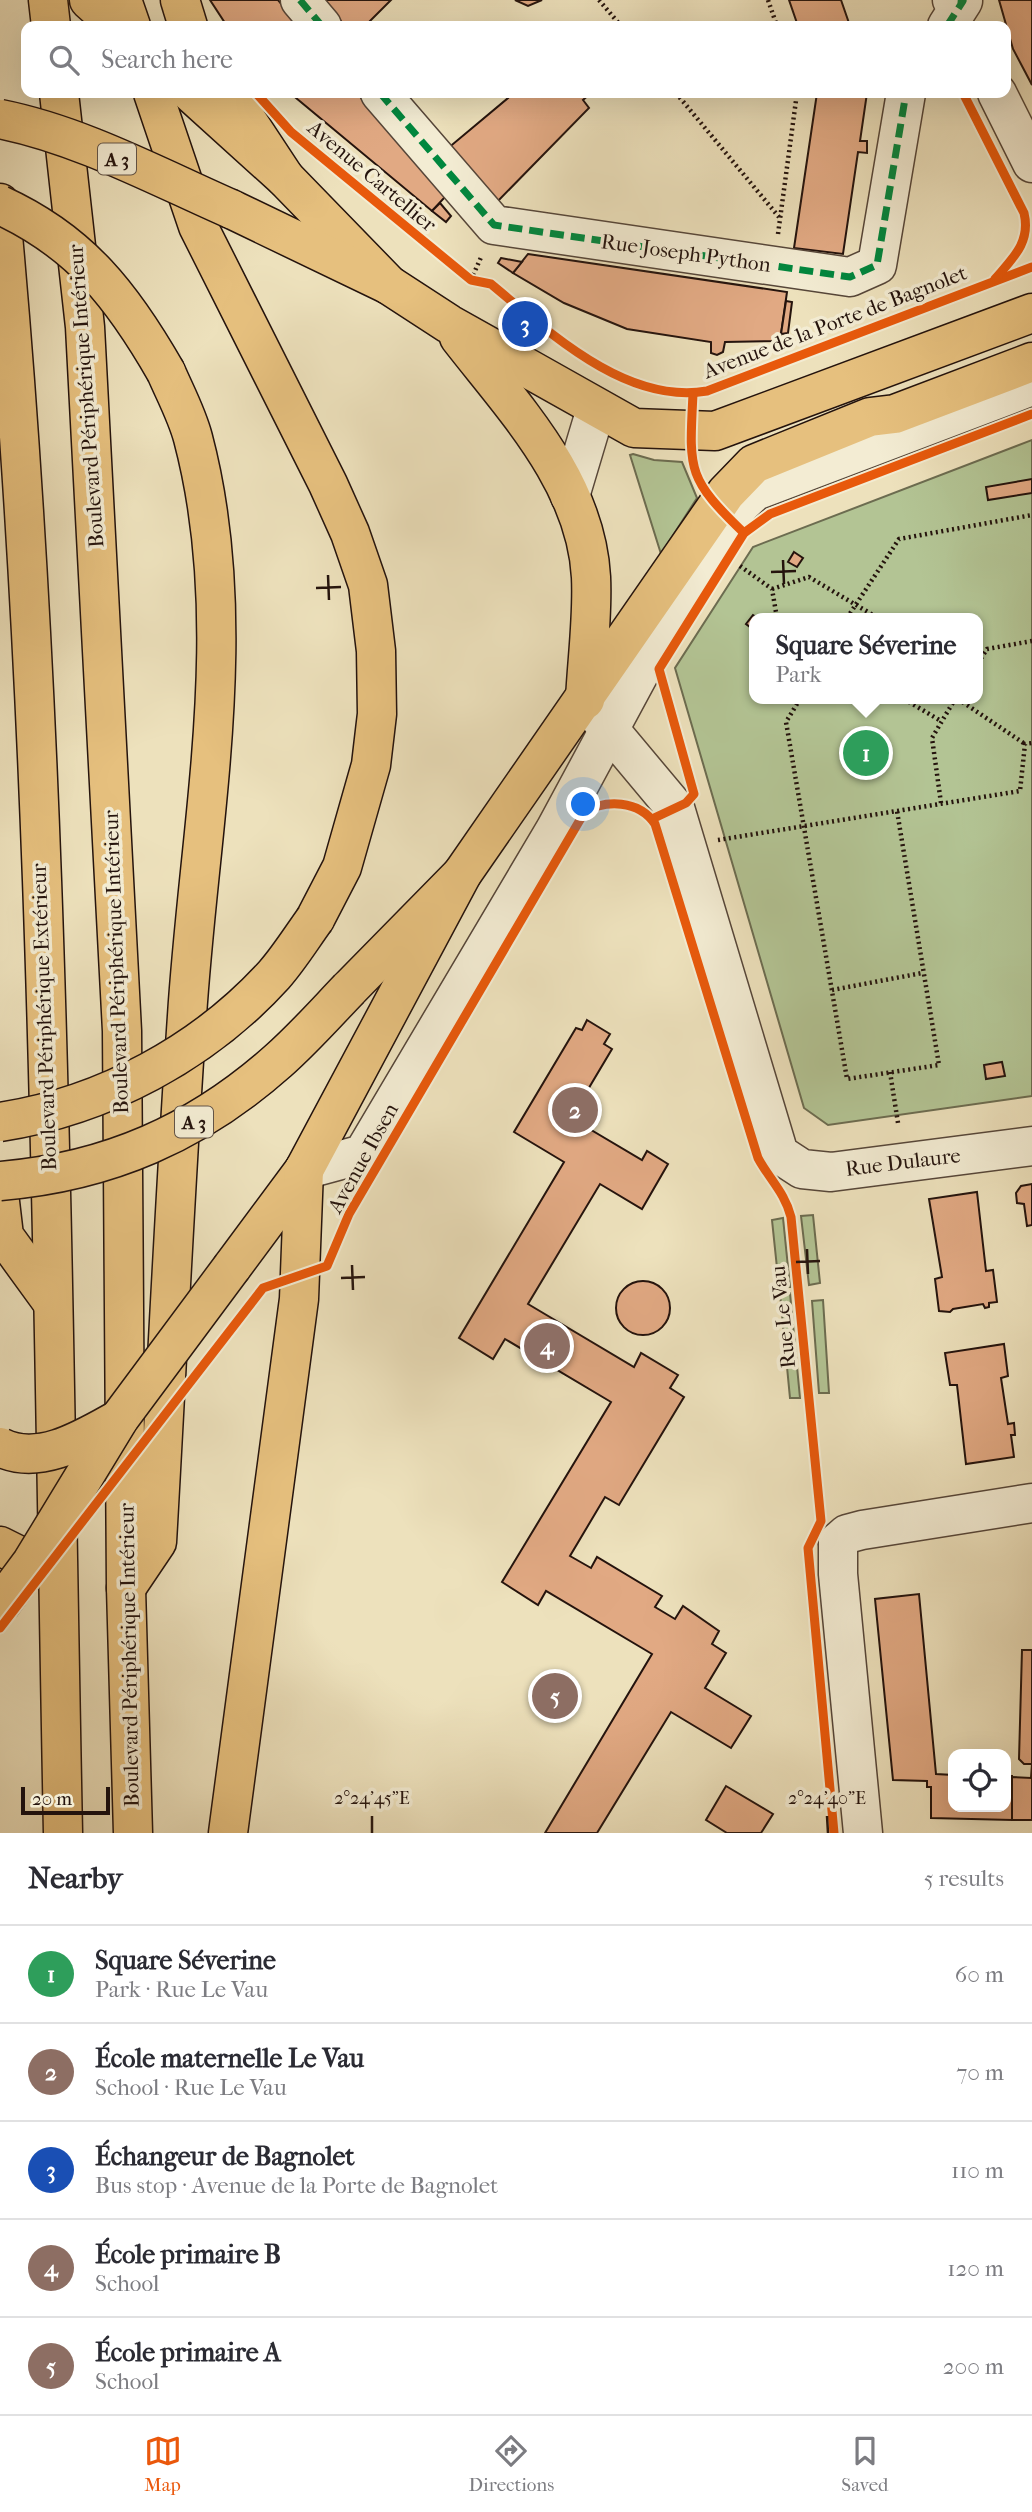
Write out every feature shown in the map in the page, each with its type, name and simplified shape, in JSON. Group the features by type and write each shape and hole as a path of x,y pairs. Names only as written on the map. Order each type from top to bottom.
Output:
{"main road":[{"path":"48,0 50,21"},
{"path":"89,0 112,21"},
{"path":"122,0 129,21"},
{"path":"180,0 186,21"},
{"name":"Boulevard Périphérique Intérieur","path":"60,98 85,327 122,1031 126,1588 133,1833"},
{"path":"0,1122 75,1105 127,1084 171,1060 225,1019 273,975 315,919 342,867 371,765 377,714 376,651 368,585 350,533 323,473 198,226 155,98"},
{"path":"197,98 285,178 389,285 449,324 634,428 715,431 1032,313"},
{"path":"232,98 285,178"},
{"name":"A 3","path":"0,119 23,124 113,157 231,209 389,285"},
{"path":"0,204 57,239 96,271 132,313 166,372 192,435 206,500 214,577 212,777 187,1014 157,1542 126,1588"},
{"name":"Boulevard Périphérique Extérieur","path":"0,204 12,334 33,654 52,1302 63,1833"},
{"path":"449,324 532,430 570,496 580,521 591,576 596,714"},
{"path":"870,417 895,393 1032,341"},
{"path":"0,1605 16,1554 304,1170 462,874 596,714 726,493 754,464 870,417 895,414 1032,362"},
{"name":"A 3","path":"0,1181 49,1177 94,1166 160,1142 213,1111 278,1061 462,874"},
{"path":"228,1833 299,1299 304,1170"},
{"path":"0,1202 4,1236 52,1302"},
{"path":"0,1447 10,1452 42,1453 78,1442 119,1419"}],"street":[{"path":"300,0 318,21"},
{"path":"952,0 963,0"},
{"path":"950,21 963,0"},
{"path":"963,0 969,21"},
{"name":"Rue Joseph Python","path":"384,98 494,225 850,277 877,265 905,98"},
{"path":"1000,98 1032,163"},
{"path":"304,1170 363,1154 555,830 596,714 673,611 739,506 755,491 810,468 1032,386"},
{"path":"570,496 596,409"},
{"path":"754,464 810,468"},
{"name":"Rue Dulaure","path":"596,714 675,808 779,1154 802,1169 831,1172 1032,1146"},
{"path":"863,1833 837,1566 830,1532 847,1534 1032,1503"}],"path":[{"path":"600,0 617,21"},
{"path":"768,0 775,21"},
{"path":"680,98 780,218"},
{"path":"773,266 796,98"},
{"path":"460,272 471,281 482,283"},
{"path":"850,613 899,539 1032,515"},
{"path":"737,564 772,589 776,613"},
{"path":"772,589 810,577 869,613"},
{"path":"983,656 988,649 1032,641"},
{"path":"797,704 786,722 847,1079 939,1065 897,811"},
{"path":"912,704 942,722"},
{"path":"941,803 932,738 953,704"},
{"path":"964,704 1025,744 1032,743"},
{"path":"715,840 1020,791 1025,744"},
{"path":"832,990 922,973"},
{"path":"890,1072 898,1123"}],"green space":[{"path":"1032,440 1032,1096 828,1125 804,1108 675,668 753,547"},
{"path":"630,455 654,460 682,462 697,498 661,554"},
{"path":"813,1215 820,1283 809,1285 801,1216"},
{"path":"783,1218 790,1287 779,1287 772,1220"},
{"path":"790,1293 800,1398 790,1398 780,1294"},
{"path":"823,1300 829,1393 819,1393 812,1301"}],"building":[{"path":"210,0 278,0 296,21 224,21"},
{"path":"323,0 391,0 370,21 341,21"},
{"path":"515,0 542,0 528,6"},
{"path":"789,0 841,0 848,21 796,21"},
{"path":"999,0 1032,0 1032,85 1013,49 1011,21 1005,21"},
{"path":"296,98 361,98 445,197 432,211"},
{"path":"508,98 585,98 583,100 589,108 495,204 447,149"},
{"path":"816,98 866,98 860,141 867,141 867,153 858,152 843,254 794,248"},
{"path":"440,203 451,216 446,222 432,211"},
{"path":"528,254 787,292 780,341 725,342 723,352 717,355 711,353 711,342 627,329 564,303 513,273"},
{"path":"501,258 522,262 513,273 498,263"},
{"path":"786,301 792,302 788,333 781,334"},
{"path":"1032,479 1032,493 988,500 986,487"},
{"path":"794,552 803,558 797,567 788,562"},
{"path":"587,1020 610,1034 604,1044 612,1049 571,1118 642,1160 647,1151 668,1164 642,1209 600,1184 528,1304 634,1367 641,1353 678,1375 670,1388 684,1397 619,1505 605,1497 570,1556 591,1568 597,1557 662,1596 655,1607 675,1619 683,1606 719,1631 712,1644 726,1653 705,1688 751,1716 731,1748 671,1712 597,1833 545,1833 652,1654 546,1591 538,1605 502,1582 611,1402 505,1339 493,1359 459,1338 564,1162 514,1132 576,1028 582,1030"},
{"path":"1002,1062 1005,1076 986,1079 984,1065"},
{"path":"1032,1184 1032,1225 1027,1226 1024,1204 1017,1203 1016,1193 1021,1186"},
{"path":"977,1192 986,1271 993,1270 997,1302 989,1303 989,1307 985,1308 983,1304 953,1309 950,1312 939,1311 935,1279 942,1277 929,1199"},
{"path":"648,1281 658,1285 666,1293 670,1308 666,1323 658,1331 638,1335 628,1331 620,1323 616,1303 620,1293 628,1285"},
{"path":"1004,1344 1008,1376 1001,1378 1008,1424 1014,1423 1015,1435 1011,1435 1014,1457 966,1464 957,1385 950,1385 945,1353"},
{"path":"919,1594 936,1774 948,1775 948,1812 1011,1812 1012,1776 1012,1820 931,1818 931,1787 927,1787 927,1781 893,1780 875,1599"},
{"path":"1022,1650 1032,1650 1032,1764 1024,1764 1019,1759"},
{"path":"1032,1764 1032,1820 1012,1820 1012,1777 1031,1778"},
{"path":"726,1786 773,1814 761,1833 727,1833 706,1820"}],"marked path":[{"path":"300,0 318,21"},
{"path":"950,21 963,1 952,0"},
{"path":"384,98 494,225 850,277 877,265 905,98"}],"cycle path":[{"name":"Avenue Cartellier","path":"260,98 291,132 471,280 491,284 563,343 590,361 647,387 677,392 707,391 1032,267"},
{"path":"966,98 1024,213 1026,223 1019,249 995,279"},
{"path":"693,394 691,440 696,472 711,499 744,533"},
{"path":"652,819 686,803 694,794 659,669 744,533 770,514 1032,414"},
{"name":"Avenue Ibsen","path":"0,1628 263,1288 327,1266 349,1214 584,813 602,805 631,806 640,810 655,824 758,1158 781,1194 791,1217 821,1521 808,1548 834,1833"}],"place":[{"name":"Échangeur de Bagnolet","path":"525,324"},
{"name":"Square Séverine","path":"866,753"},
{"name":"École maternelle Le Vau","path":"575,1110"},
{"name":"École primaire B","path":"547,1346"},
{"name":"École primaire A","path":"555,1696"}]}
